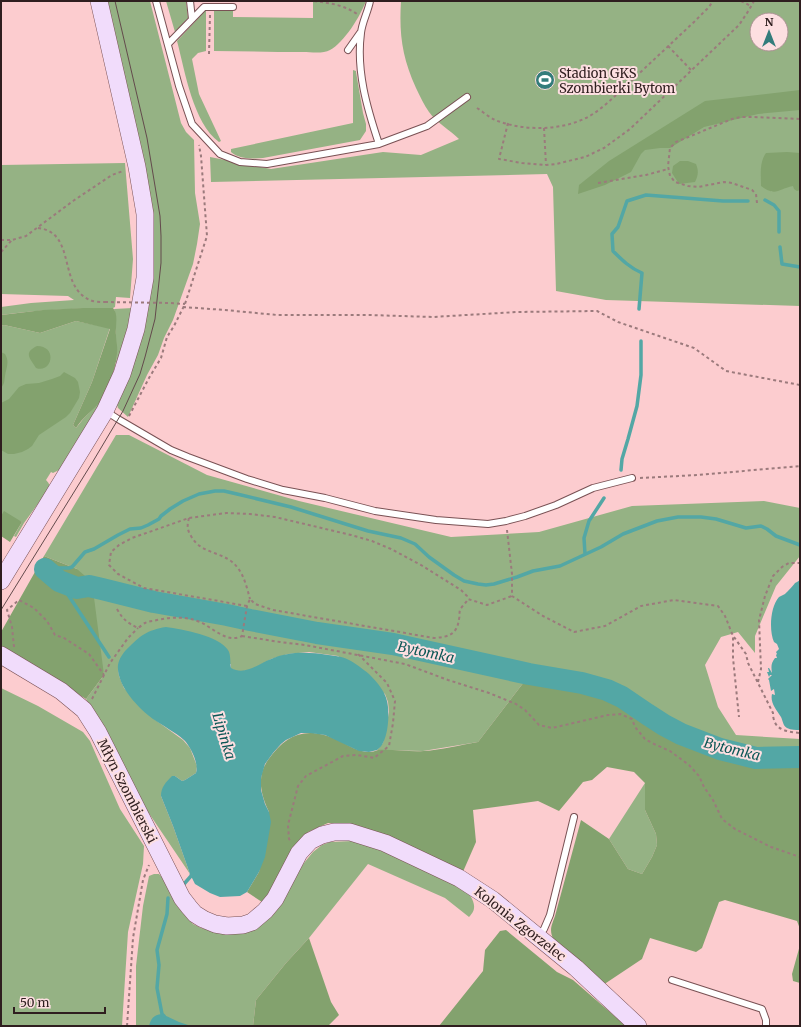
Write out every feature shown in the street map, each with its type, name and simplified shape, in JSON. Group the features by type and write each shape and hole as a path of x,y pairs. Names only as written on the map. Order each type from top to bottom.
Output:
{"street":[{"path":"4,575 106,411 122,374 136,329 145,278 145,214 137,167 99,1"},
{"name":"Młyn Szombierski","path":"1,655 61,691 84,710 98,732 182,898 195,914 215,924 227,926 242,925"},
{"name":"Kolonia Zgorzelec","path":"242,925 252,922 265,911 275,899 299,853 310,841 322,835 334,832 350,832 385,843 459,878 493,900 576,968 638,1026"}],"lane":[{"path":"156,1 179,86 192,124 220,154 240,162 267,164 379,144 427,126 467,97"},
{"path":"190,1 192,19"},
{"path":"370,1 361,31 359,54 360,70 368,112 379,144"},
{"path":"168,44 204,7 233,7"},
{"path":"348,50 361,31"},
{"path":"106,411 171,450 247,479 283,490 325,498 375,511 436,520 488,524 506,521 556,505 593,488 632,478"},
{"path":"538,937 544,929 550,915 574,817"},
{"path":"672,980 762,1009 766,1020 766,1026"}],"path":[{"path":"314,1 334,3 352,10 364,20"},
{"path":"477,108 495,120 521,127 544,128 574,123 587,117 613,98 694,22 713,1"},
{"path":"741,1 751,6"},
{"path":"508,123 499,159 522,163 546,165 556,164 585,157 604,148 630,129 739,26 754,1"},
{"path":"209,54 210,7"},
{"path":"668,46 692,71"},
{"path":"757,203 756,194 752,190 732,183 724,182 698,187 675,182 670,176 668,169 670,148 676,142 732,119 753,116 800,119"},
{"path":"125,423 148,378 161,358 167,337 185,304 207,236 201,156 192,124"},
{"path":"544,128 546,165"},
{"path":"1,240 12,240 26,236 73,201 112,175 137,167"},
{"path":"598,183 646,175 668,169"},
{"path":"37,228 48,230 58,239 64,252 72,282 84,297 91,300 105,302 185,304"},
{"path":"1,252 12,240"},
{"path":"183,307 277,315 433,317 517,312 597,310 618,322 694,348 726,371 800,385"},
{"path":"632,478 705,474 800,466"},
{"path":"247,606 144,588 118,574 109,565 111,552 119,545 132,538 188,518 226,513 250,514 275,517 358,537 392,549 461,590 468,599 487,605 512,596"},
{"path":"188,518 187,525 189,533 194,541 200,547 230,560 238,567 250,599 255,604 273,610 434,638 445,638 452,634 457,627 460,618 459,613 468,599"},
{"path":"506,521 512,574 512,596"},
{"path":"758,682 761,669 759,620 765,596 773,576 782,567 789,563 800,563"},
{"path":"512,596 542,616 574,632 606,626 641,606 674,600 718,606 725,616 733,636 746,654 748,663 773,713 775,722 780,728 787,732 800,733"},
{"path":"242,636 247,606 250,599"},
{"path":"19,665 12,627 7,610 19,600 34,608 47,621 55,635 64,638 89,654 104,675"},
{"path":"117,609 126,622 138,628"},
{"path":"84,710 89,704 110,663 128,638 138,628 145,623 169,617 195,620 207,625 219,634 228,637 242,636 306,645 405,664 516,704 525,710 539,725 552,728 620,714 632,719 635,727 644,740 670,750 689,765 699,776 722,819 735,829 771,847 800,857"},
{"path":"733,636 733,658 739,717"},
{"path":"299,853 289,839 288,825 298,786 306,776 343,756 358,755 374,758 389,746 395,701 387,683 358,654"},
{"path":"127,1026 133,938 143,880 148,865 160,854"}],"green space":[{"path":"106,1 150,1 181,123 186,132 194,140 195,193 200,224 193,264 173,320 128,417 118,408 117,405 149,291"},
{"path":"166,1 186,1 188,18 175,32"},
{"path":"313,1 366,1 356,21 346,35 330,50 324,52 214,51 214,10 233,10 233,17 313,18"},
{"path":"401,1 800,1 800,306 606,300 556,291 553,187 547,174 211,182 210,157 271,169 383,152 421,155 459,139 432,116 425,106 407,66 402,45"},
{"path":"206,10 206,51 198,53 192,59 199,94 221,141 219,142 210,133 196,110 177,41"},
{"path":"353,70 356,71 366,124 366,131 360,140 263,158 242,157 231,152 231,149 353,123"},
{"path":"800,90 800,110 758,114 704,127 670,148 645,150 641,154 631,172 605,185 578,194 579,185 609,161 705,101"},
{"path":"766,153 800,153 800,190 797,191 793,186 774,192 761,186 761,165"},
{"path":"680,161 688,161 696,164 698,173 695,182 679,184 672,173 673,166"},
{"path":"125,163 133,259 130,298 116,297 115,307 113,308 85,308 1,315 1,307 74,300 68,296 1,294 1,165"},
{"path":"113,308 116,314 117,358 105,393 99,403 76,428 73,425 92,382 110,329 76,321 40,333 4,325 1,326 1,315 43,310"},
{"path":"133,308 116,364 116,320 114,309"},
{"path":"76,321 110,328 92,382 73,425 76,428 101,400 88,425 59,470 53,473 51,472 46,480 49,485 48,490 24,523 16,537 14,536 22,522 1,516 1,326 4,325 40,333"},
{"path":"37,346 44,347 48,350 50,355 49,364 41,369 36,368 29,356 30,351"},
{"path":"1,352 5,354 7,362 4,382 1,388"},
{"path":"64,372 75,378 78,382 80,392 79,398 70,413 39,435 32,446 28,449 14,454 8,454 1,450 1,403 9,399 19,387 26,384 39,383 52,379 60,376"},
{"path":"116,435 129,435 207,475 299,501 451,537 539,532 632,506 764,501 800,508 800,556 776,586 755,636 755,653 738,632 721,637 705,665 718,707 736,735 800,739 800,765 769,766 736,761 688,746 664,735 615,702 588,694 524,682 478,742 423,751 377,750 383,743 389,712 385,694 338,656 309,652 288,654 271,659 253,669 244,671 236,671 231,669 231,664 118,668 119,676 124,688 154,719 183,740 190,748 197,766 196,773 185,780 182,781 175,776 161,796 190,874 144,806 117,751 86,699 104,675 77,569 44,556"},
{"path":"4,511 22,522 10,542 1,536 1,516"},
{"path":"44,556 77,569 92,582 104,675 86,699 1,646 1,632"},
{"path":"524,682 588,694 615,702 664,735 688,746 736,761 769,766 800,765 800,929 797,921 725,900 719,902 702,948 696,952 650,938 642,959 603,985 554,941 551,931 581,820 609,839 628,869 642,874 657,845 656,834 645,810 645,783 634,772 607,767 592,780 583,782 559,811 538,801 473,810 476,842 462,874 352,824 328,823 308,832 290,853 268,896 262,902 247,892 259,872 269,812 262,793 262,773 264,766 275,751 290,738 307,733 317,733 338,740 357,750 365,752 378,750 424,751 444,749 478,742"},
{"path":"1,688 38,706 83,732 90,741 120,809 144,846 143,864 128,932 122,1026 1,1026"},
{"path":"645,783 645,810 656,834 657,845 642,874 628,869 609,839"},
{"path":"352,841 375,846 464,888 474,903 472,913 469,917 445,898 368,864 309,938 286,963 256,1000 253,1026 136,1026 136,966 143,906 149,876 159,874 164,879 177,906 193,924 201,928 218,932 268,919 304,863 313,852 322,845 330,842"},
{"path":"506,930 557,972 573,980 626,1026 439,1026 483,971 485,950 500,931"},
{"path":"309,938 331,1002 339,1015 328,1026 253,1026 256,1000 286,963"},
{"path":"800,945 800,983 793,981 792,974"}],"water":[{"path":"800,580 800,730 794,730 789,729 784,725 781,717 775,709 772,697 772,694 775,695 774,689 771,691 768,679 772,675 769,677 767,672 769,672 769,668 772,673 772,663 775,658 777,658 776,652 779,649 777,644 774,642 771,632 771,619 776,601"},
{"path":"166,627 200,634 217,641 228,650 231,668 241,671 278,656 292,653 314,653 344,658 369,674 382,689 386,697 388,707 387,730 383,744 377,750 369,752 359,751 325,735 301,733 286,740 273,753 265,764 261,778 261,790 271,822 265,857 259,872 247,892 240,896 220,897 195,884 161,796 163,787 172,776 175,776 182,781 196,773 197,769 194,756 184,740 141,709 124,688 118,673 120,658 132,644 149,632"},
{"path":"162,1014 191,1026 149,1026 153,1017"}],"waterway":[{"path":"639,309 642,273 623,261 613,251 612,234 618,227 627,201 646,195 723,201 748,201"},
{"path":"765,200 774,205 779,211 779,232"},
{"path":"780,247 782,264 800,267"},
{"path":"621,470 622,459 637,406 641,375 641,341"},
{"path":"45,569 72,567 85,552 94,549 130,529 141,528 148,525 159,519 170,509 183,501 199,494 215,491 224,491 291,507 368,531 401,538 415,544 429,557 464,581 486,585 494,584 533,571 560,566 601,547 623,534 657,521 678,517 701,517 716,519 746,528 761,526 776,536 800,545"},
{"path":"585,554 584,538 589,521 604,498"},
{"name":"Bytomka","path":"45,569 59,581 77,588 89,586 154,602 317,633 393,644 529,674 582,683 607,690 622,697 664,725 681,734 720,749 756,758 800,757"},
{"name":"Lipinka","path":"59,581 109,657"},
{"name":"Lipinka","path":"184,884 191,876 192,872"},
{"name":"Lipinka","path":"164,1016 162,1014 157,988 159,965 157,950 167,914 168,898"}],"tram line":[{"path":"1,610 123,411 140,374 155,319 161,263 160,216 147,138 115,1"}],"place":[{"name":"Stadion GKS Szombierki Bytom","path":"545,80"}]}
